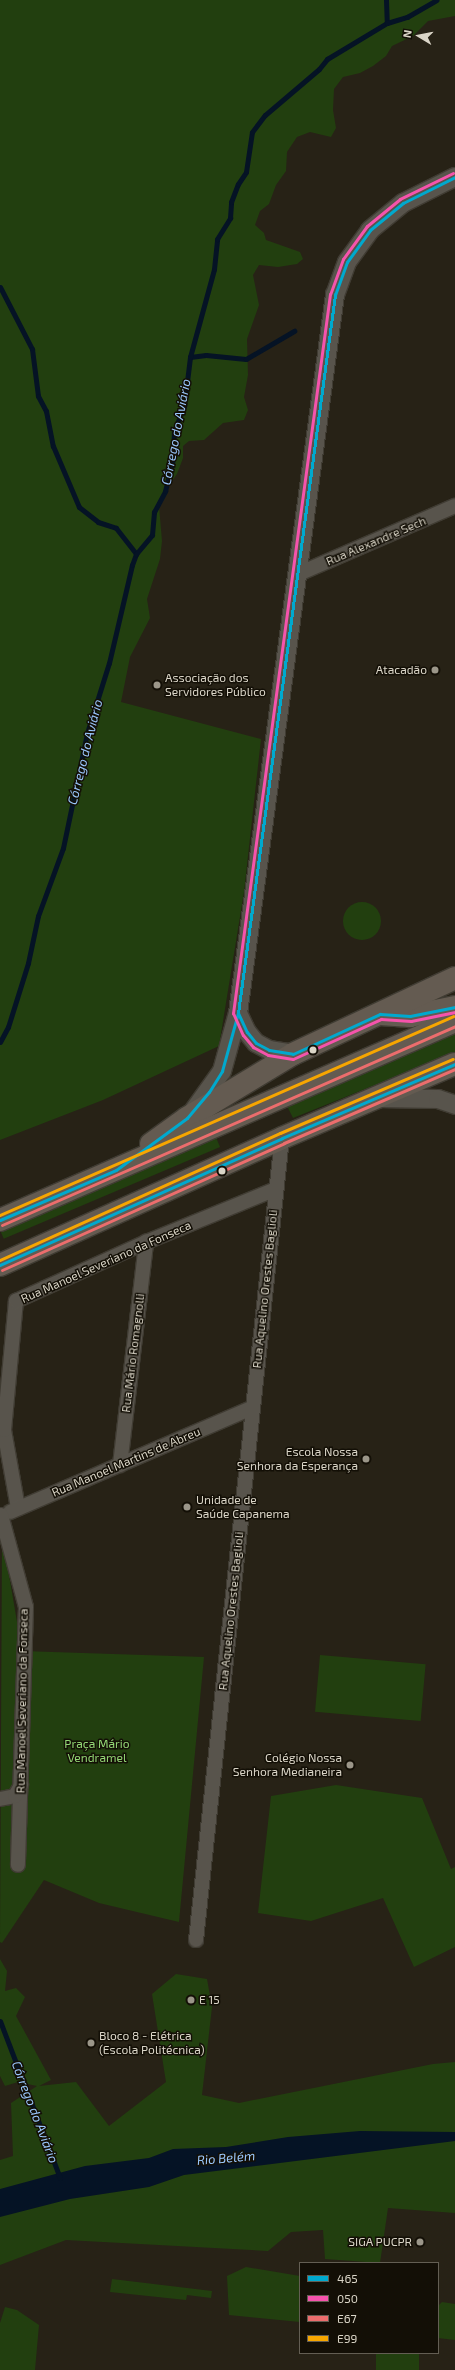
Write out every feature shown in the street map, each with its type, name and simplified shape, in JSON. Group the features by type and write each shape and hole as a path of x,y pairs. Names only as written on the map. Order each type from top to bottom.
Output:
{"highway":[{"path":"116,1170 187,1118 293,1054 455,978"},
{"path":"380,1014 410,1016 455,1007"},
{"path":"0,1220 455,1021"},
{"path":"0,1265 282,1138 455,1064"}],"street":[{"path":"187,1118 209,1092 222,1071 238,1013 331,314 340,280 357,246 386,214 420,193 455,177"},
{"name":"Rua Alexandre Sech","path":"296,575 455,506"},
{"path":"238,1013 247,1032 256,1043 269,1050 293,1054"},
{"path":"375,1098 438,1099 455,1105"},
{"name":"Rua Aquelino Orestes Baglioli","path":"196,1940 282,1138"},
{"name":"Rua Manoel Severiano da Fonseca","path":"18,1508 4,1430 16,1301 146,1242 276,1189"},
{"name":"Rua Mário Romagnolli","path":"120,1465 146,1242"},
{"name":"Rua Manoel Martins de Abreu","path":"1,1516 252,1408"},
{"name":"Rua Manoel Severiano da Fonseca","path":"1,1516 26,1607 18,1865"},
{"path":"0,1799 15,1796 21,1785"}],"green space":[{"path":"0,0 455,0 455,16 428,21 413,36 392,46 386,56 373,66 360,73 343,77 334,89 333,110 336,128 331,137 310,132 297,137 287,152 286,171 276,185 269,204 260,211 255,225 264,233 266,240 300,252 303,259 297,264 278,267 259,265 253,275 259,305 247,339 248,375 244,397 248,410 244,420 223,423 204,440 189,441 183,446 183,458 177,474 164,492 159,506 162,541 160,559 147,599 150,618 130,657 121,702 261,739 244,892 219,1046 103,1100 0,1140"},
{"path":"358,902 366,902 376,907 380,914 380,928 376,935 366,940 358,940 348,935 346,932 343,925 343,917 348,907 351,905"},
{"path":"455,1030 455,1053 293,1118 285,1102"},
{"path":"215,1135 220,1147 4,1239 0,1226"},
{"name":"Praça Mário Vendramel","path":"2,1534 22,1651 204,1657 179,1922 99,1903 44,1880 2,1943 0,1942"},
{"path":"320,1655 426,1664 421,1721 315,1712"},
{"path":"336,1785 422,1798 451,1869 455,1867 455,1947 414,1967 383,1898 311,1921 258,1913 271,1796"},
{"path":"0,1959 7,1971 5,1991 16,1988 25,1997 16,2016 51,2080 39,2086 76,2082 109,2126 166,2082 152,1994 176,1974 207,1979 212,2007 202,2095 239,2103 433,2064 455,2062 455,2213 388,2208 380,2262 325,2259 323,2230 291,2232 268,2251 66,2240 0,2265 0,2160 13,2156 11,2103 37,2086 18,2082 5,2086 0,2076"},
{"path":"246,2267 299,2276 299,2322 229,2315 227,2276"},
{"path":"112,2279 212,2291 211,2298 187,2295 186,2300 110,2292"},
{"path":"442,2302 455,2304 455,2340 439,2338 439,2305"},
{"path":"5,2307 17,2310 39,2325 35,2370 0,2370 0,2323"},
{"path":"376,2354 419,2354 419,2370 376,2370"}],"water":[{"name":"Rio Belém","path":"360,2131 455,2132 455,2141 184,2175 149,2187 70,2199 0,2217 0,2189 85,2166 149,2158 173,2149 226,2147 288,2137"}],"waterway":[{"path":"386,0 387,23"},
{"name":"Córrego do Aviário","path":"0,1042 8,1027 28,963 38,916 63,848 87,733 109,663 132,565 136,554 152,535 154,512 165,491 173,458 174,431 184,406 190,357 214,269 217,239 230,218 231,202 238,184 246,172 252,132 265,115 319,69 327,59 387,23 407,17 437,0"},
{"path":"0,287 32,349 38,396 46,411 53,446 79,507 98,522 116,528 136,554"},
{"path":"190,357 206,355 246,359 294,331"},
{"name":"Córrego do Aviário","path":"0,2021 60,2178"}],"transit line":[{"name":"050","path":"453,173 400,199 367,226 343,259 330,294 233,1013 243,1035 253,1047 268,1055 293,1059 381,1019 411,1021 455,1012"},
{"name":"465","path":"0,1220 116,1170 187,1118 209,1092 222,1071 238,1013 335,295 347,262 370,230 403,203 455,177"},
{"name":"465","path":"238,1013 247,1032 256,1043 269,1050 293,1054 380,1014 410,1016 455,1007"},
{"name":"E99","path":"0,1215 453,1016"},
{"name":"E67","path":"2,1225 455,1026"},
{"name":"E99","path":"0,1260 280,1133 453,1059"},
{"name":"465","path":"0,1265 282,1138 455,1064"},
{"name":"E67","path":"2,1270 284,1143 455,1069"}],"place":[{"name":"Atacadão","path":"435,670"},
{"name":"Associação dos Servidores Público","path":"157,685"},
{"name":"Escola Nossa Senhora da Esperança","path":"366,1459"},
{"name":"Unidade de Saúde Capanema","path":"187,1507"},
{"name":"Colégio Nossa Senhora Medianeira","path":"350,1765"},
{"name":"E 15","path":"191,2000"},
{"name":"Bloco 8 - Elétrica (Escola Politécnica)","path":"91,2043"},
{"name":"SIGA PUCPR","path":"420,2242"}]}
